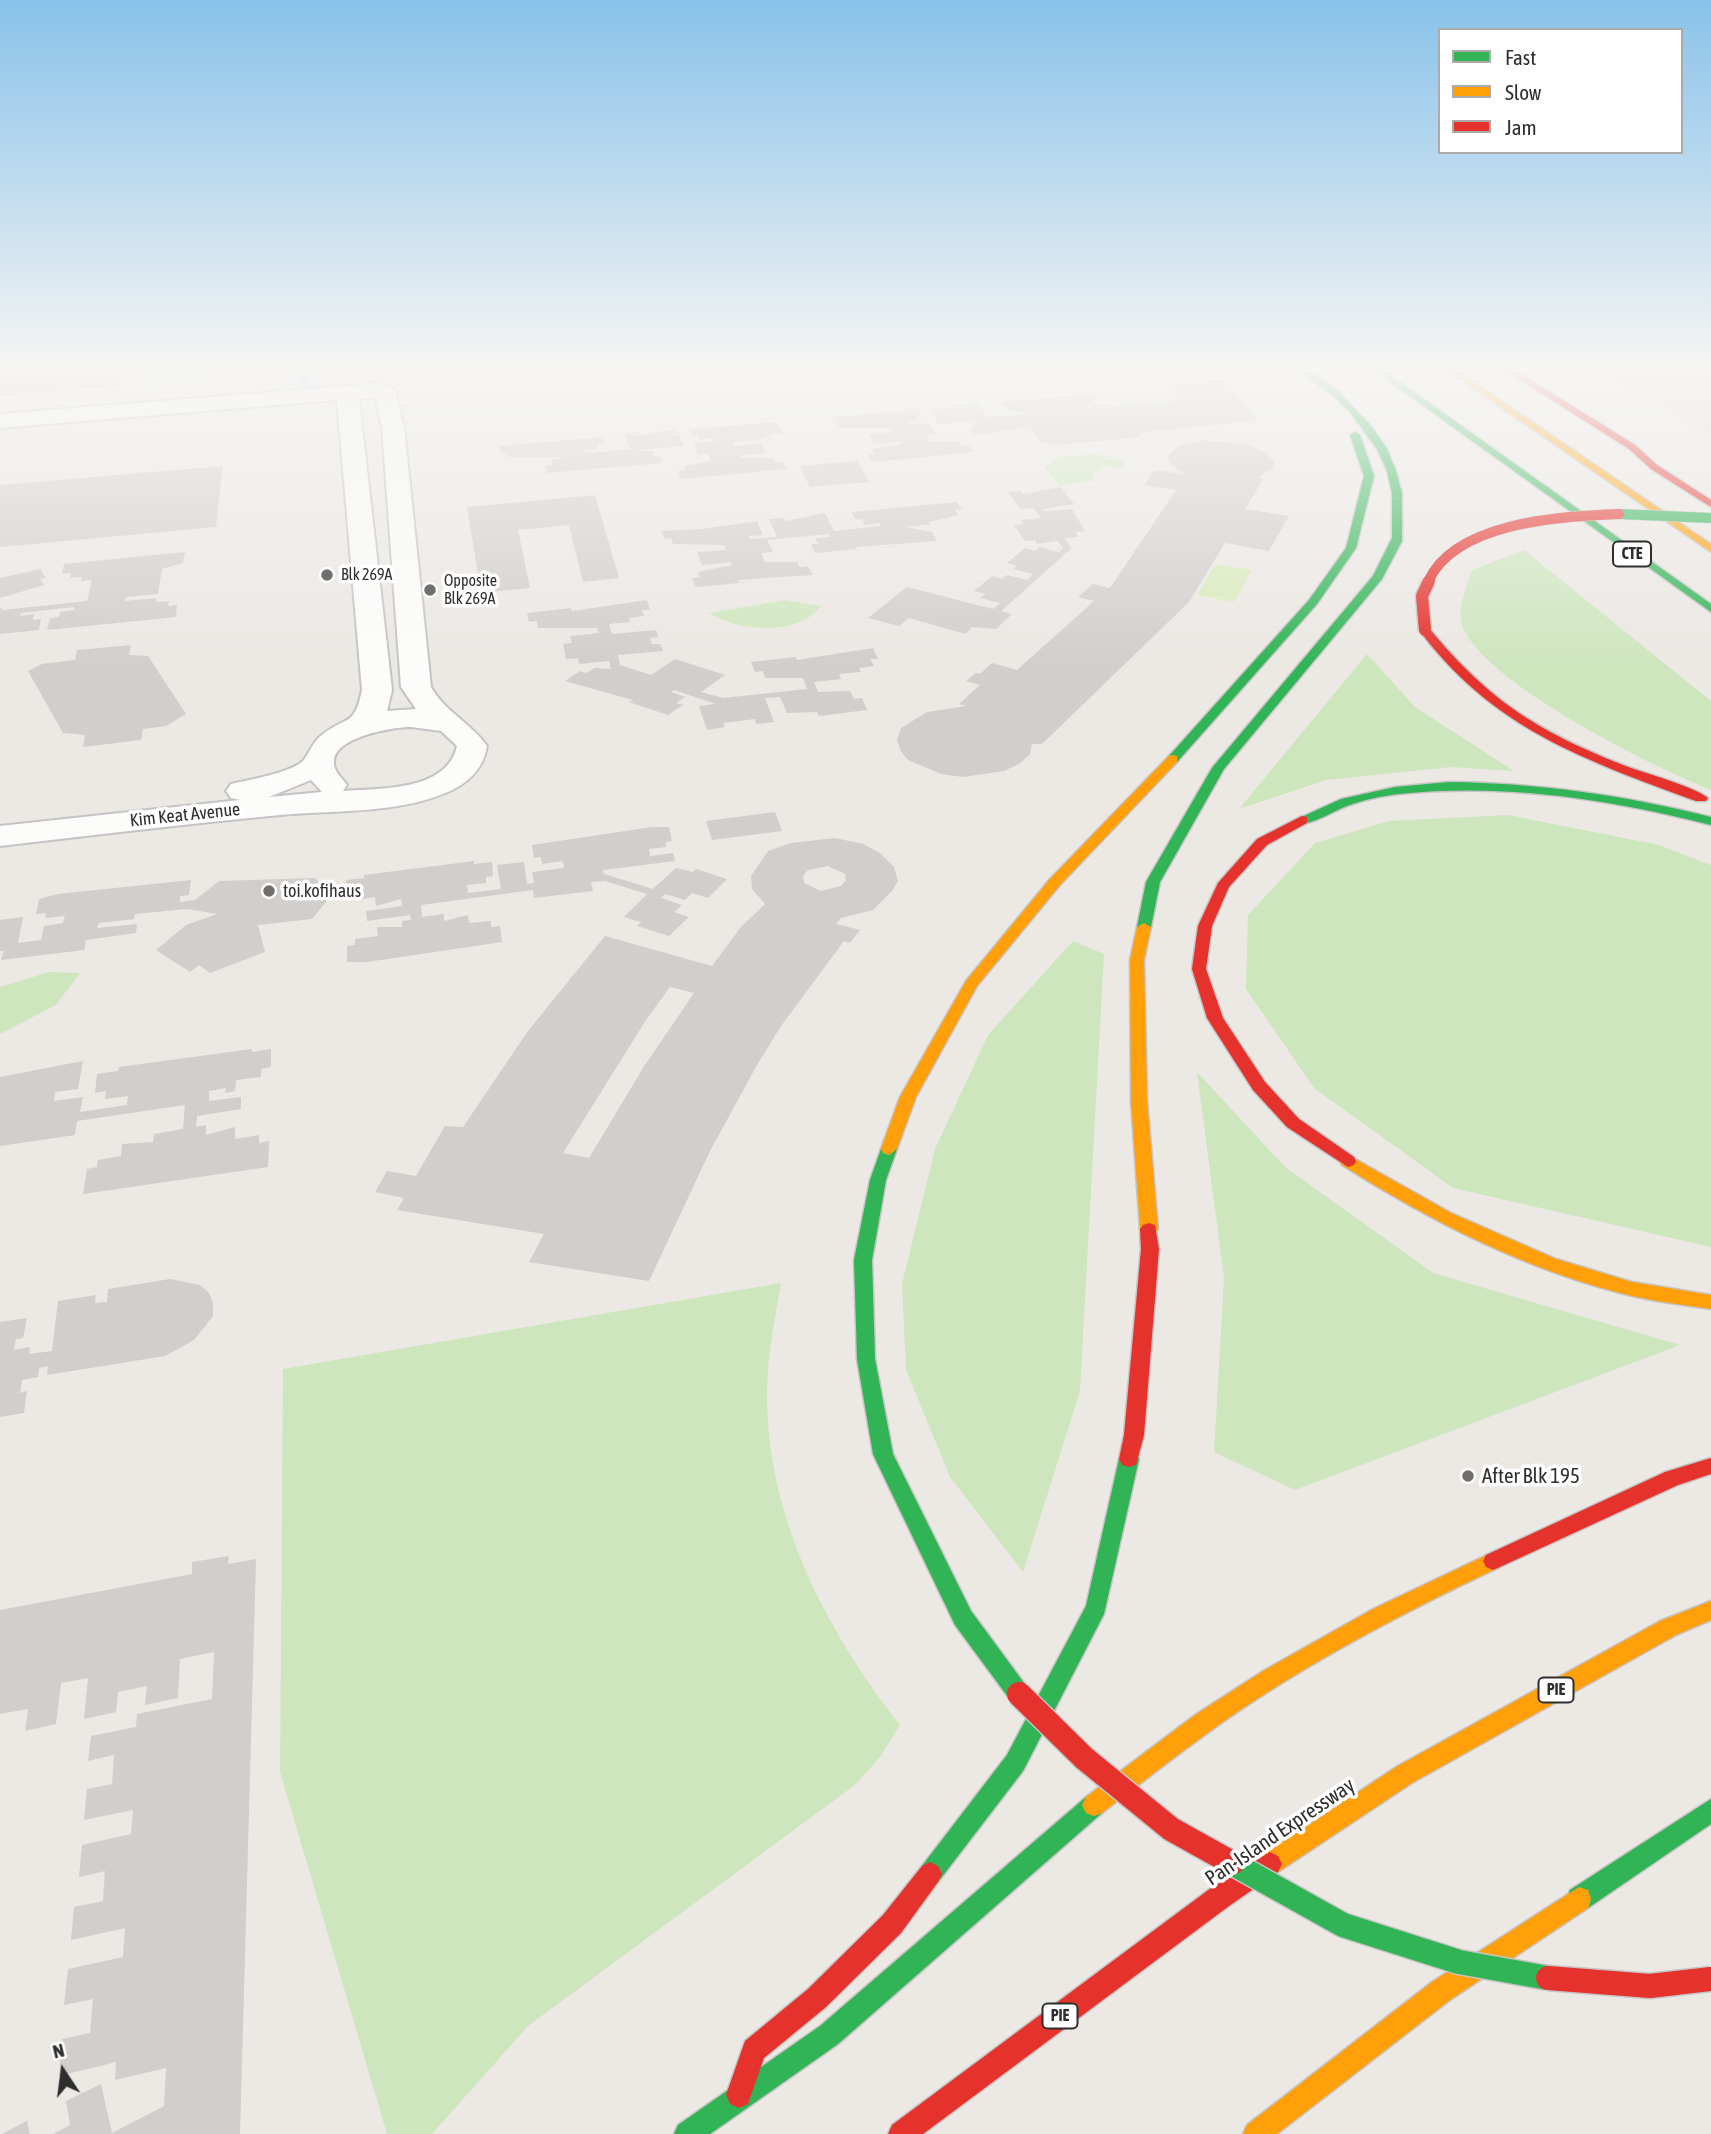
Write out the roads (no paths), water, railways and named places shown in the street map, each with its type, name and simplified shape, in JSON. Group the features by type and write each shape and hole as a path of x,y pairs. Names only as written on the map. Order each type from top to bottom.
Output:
{"highway":[{"path":"1366,467 1369,476 1365,502 1351,548 1312,602 1174,758 1055,882 971,984 908,1097 878,1180 863,1260 866,1359 883,1454 963,1618 1019,1694 1084,1758 1171,1829 1343,1925 1459,1962 1572,1982 1650,1986 1711,1979"},
{"path":"739,2095 754,2050 817,1998 892,1924 1015,1763 1096,1607 1134,1435 1150,1249 1139,1100 1137,960 1153,882 1218,768 1378,577 1397,542 1399,505 1389,467"},
{"name":"CTE","path":"1512,467 1711,610"},
{"path":"1591,467 1711,549"},
{"path":"1654,467 1711,504"},
{"path":"1680,467 1693,472"},
{"path":"1711,519 1604,513 1542,520 1503,529 1468,543 1439,561 1422,587 1419,607 1425,630 1440,657 1482,697 1566,744 1711,802"},
{"path":"1711,821 1592,794 1494,785 1406,789 1342,803 1284,827 1236,864 1211,906 1203,935 1199,970 1215,1022 1243,1065 1292,1123 1381,1184 1481,1236 1609,1283 1711,1303"},
{"path":"687,2134 739,2095 829,2035 1079,1816 1210,1718 1270,1678 1447,1582 1672,1478 1711,1466"},
{"name":"Pan-Island Expressway","path":"901,2134 1220,1897 1404,1775 1668,1628 1711,1610"},
{"path":"1256,2134 1441,1991 1711,1810"}],"street":[{"path":"355,467 377,690 373,709 362,725"},
{"name":"Kim Keat Avenue","path":"0,836 421,791 455,776 469,761 472,746 463,732 445,723 423,702 416,687 397,467"},
{"path":"317,766 322,750 338,736 362,725 400,718 445,723"},
{"name":"Kim Keat Avenue","path":"0,819 266,788 317,766 321,777 332,786 348,793 370,797"}],"place":[{"name":"Blk 269A","path":"327,575"},
{"name":"Opposite Blk 269A","path":"430,590"},
{"name":"toi.kofihaus","path":"269,891"},
{"name":"After Blk 195","path":"1468,1476"}]}
